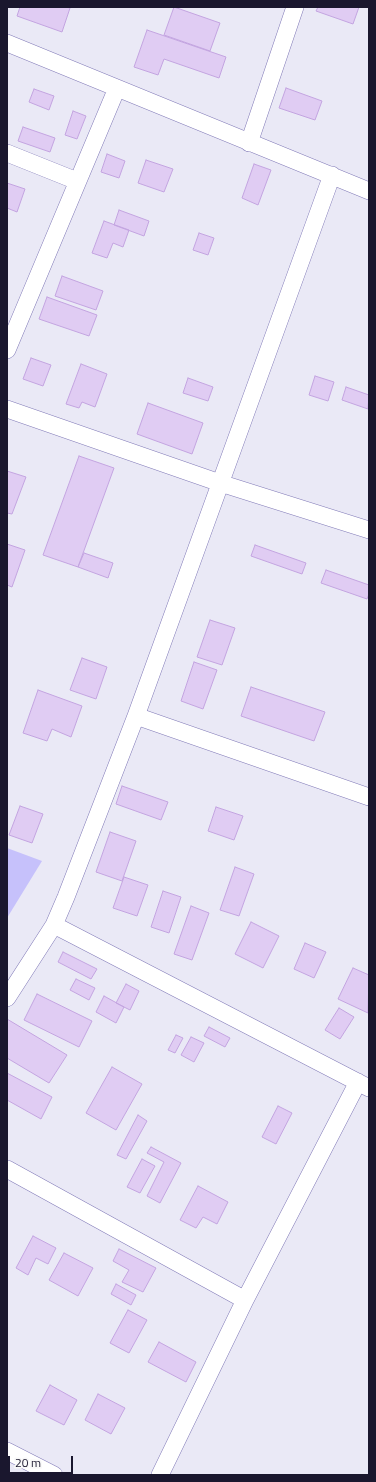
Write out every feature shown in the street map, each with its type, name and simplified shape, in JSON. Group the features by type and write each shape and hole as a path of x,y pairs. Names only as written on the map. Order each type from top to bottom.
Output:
{"street":[{"path":"249,143 295,7"},
{"path":"7,43 369,191"},
{"path":"7,350 117,88"},
{"path":"7,153 77,181"},
{"path":"7,998 54,925 136,716 332,175"},
{"path":"7,409 220,483 369,530"},
{"path":"136,716 369,797"},
{"path":"54,925 364,1085 246,1300 160,1475"},
{"path":"7,1169 246,1300"},
{"path":"7,1451 54,1475"}],"shaded area":[{"path":"7,848 42,861 7,918"}],"building":[{"path":"20,7 70,8 62,32 17,16"},
{"path":"174,7 220,23 210,51 164,35"},
{"path":"318,7 359,7 353,24 316,11"},
{"path":"147,30 226,57 219,78 164,59 158,75 134,67"},
{"path":"286,88 322,101 315,120 279,108"},
{"path":"34,89 54,96 49,110 29,102"},
{"path":"73,111 86,116 77,139 65,135"},
{"path":"23,127 55,138 50,152 18,141"},
{"path":"107,154 125,161 119,178 101,172"},
{"path":"146,160 173,169 164,192 138,183"},
{"path":"254,164 271,170 258,205 242,198"},
{"path":"7,183 25,189 17,212 7,208"},
{"path":"119,210 149,221 144,236 114,225"},
{"path":"104,221 129,230 123,247 113,243 107,258 92,253"},
{"path":"199,233 214,238 208,255 193,250"},
{"path":"62,276 103,291 96,310 55,296"},
{"path":"47,297 97,315 89,336 39,319"},
{"path":"31,358 51,365 43,386 23,379"},
{"path":"81,364 107,374 95,407 82,402 79,408 66,404"},
{"path":"315,376 334,382 328,401 309,395"},
{"path":"188,378 213,387 208,401 183,393"},
{"path":"346,387 369,395 368,409 342,400"},
{"path":"148,403 203,423 192,454 137,434"},
{"path":"79,456 114,468 78,567 43,555"},
{"path":"7,471 26,477 12,514 7,513"},
{"path":"7,544 25,550 12,587 7,585"},
{"path":"255,545 306,563 302,574 251,556"},
{"path":"84,553 113,563 108,578 78,567"},
{"path":"326,570 369,585 369,594 367,599 321,583"},
{"path":"210,620 235,628 222,665 197,657"},
{"path":"82,658 107,667 96,699 70,690"},
{"path":"194,662 217,670 203,709 181,701"},
{"path":"251,687 325,712 314,741 241,716"},
{"path":"38,690 82,706 71,737 52,729 47,741 23,733"},
{"path":"122,786 168,802 161,820 116,804"},
{"path":"20,806 43,814 32,843 9,835"},
{"path":"216,807 243,816 234,840 208,831"},
{"path":"110,832 136,841 122,881 96,872"},
{"path":"235,867 254,874 239,916 220,910"},
{"path":"124,877 148,885 137,916 113,908"},
{"path":"163,891 181,897 169,933 151,927"},
{"path":"191,906 209,913 192,960 174,954"},
{"path":"251,922 279,936 263,968 235,954"},
{"path":"305,943 326,952 314,978 294,969"},
{"path":"63,952 97,969 91,979 58,962"},
{"path":"353,968 369,975 368,1013 338,999"},
{"path":"76,979 95,988 89,1000 70,990"},
{"path":"126,984 139,991 130,1010 116,1003"},
{"path":"37,994 92,1021 79,1047 24,1020"},
{"path":"104,996 124,1007 116,1023 96,1012"},
{"path":"339,1008 354,1017 340,1039 325,1030"},
{"path":"7,1019 67,1055 49,1083 7,1058"},
{"path":"209,1027 230,1038 225,1047 204,1036"},
{"path":"176,1035 183,1038 175,1053 168,1050"},
{"path":"191,1037 204,1043 194,1062 181,1055"},
{"path":"112,1067 142,1084 116,1130 86,1113"},
{"path":"7,1073 52,1097 41,1119 7,1100"},
{"path":"278,1106 292,1113 276,1144 262,1137"},
{"path":"138,1115 147,1121 126,1159 117,1155"},
{"path":"151,1147 181,1163 160,1203 147,1196 164,1162 147,1153"},
{"path":"142,1159 155,1166 140,1193 127,1187"},
{"path":"198,1186 228,1202 217,1224 203,1217 196,1228 180,1220"},
{"path":"33,1236 56,1248 48,1264 36,1258 28,1275 16,1268"},
{"path":"119,1249 156,1268 143,1292 122,1282 129,1270 113,1261"},
{"path":"64,1253 93,1268 78,1296 49,1280"},
{"path":"116,1284 136,1295 131,1305 111,1294"},
{"path":"128,1310 147,1320 129,1353 110,1343"},
{"path":"159,1342 196,1362 186,1382 148,1362"},
{"path":"50,1385 77,1400 64,1425 36,1411"},
{"path":"98,1394 125,1408 111,1434 85,1420"}]}
